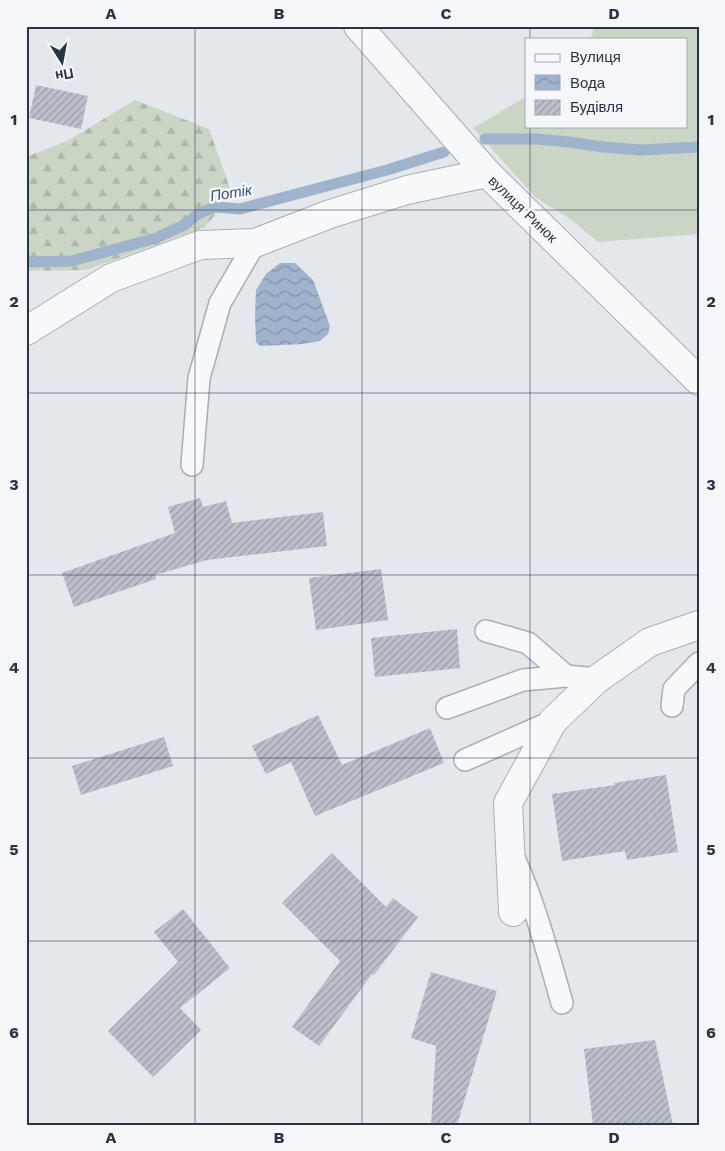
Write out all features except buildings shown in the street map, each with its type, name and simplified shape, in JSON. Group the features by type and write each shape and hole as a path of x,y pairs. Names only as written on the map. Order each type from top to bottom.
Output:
{"street":[{"name":"вулиця Ринок","path":"358,26 487,174 699,381"},
{"path":"26,331 111,278 200,245 254,243 330,214 407,190 487,174"},
{"path":"513,912 508,803 553,721 597,679 650,642 699,625"}],"lane":[{"path":"192,465 199,378 220,303 254,243"},
{"path":"486,631 528,643 566,676"},
{"path":"672,706 674,689 699,663"},
{"path":"447,708 523,680 566,676 597,679"},
{"path":"465,760 553,721"},
{"path":"510,851 525,882 562,1003"}],"green space":[{"path":"594,26 699,26 699,234 598,242 569,218 536,198 473,128 525,98 525,128 688,128 688,38 591,38"},
{"path":"135,100 209,129 232,194 205,227 86,270 26,271 26,157 67,141"}],"water":[{"path":"280,263 295,263 313,280 330,326 328,334 320,341 303,344 260,346 256,342 256,290 266,274"}],"waterway":[{"name":"Потік","path":"485,139 536,139 640,150 699,147"},
{"name":"Потік","path":"26,260 32,262 72,261 156,238 186,224 198,214 215,207 240,209 387,170 444,152"}]}
